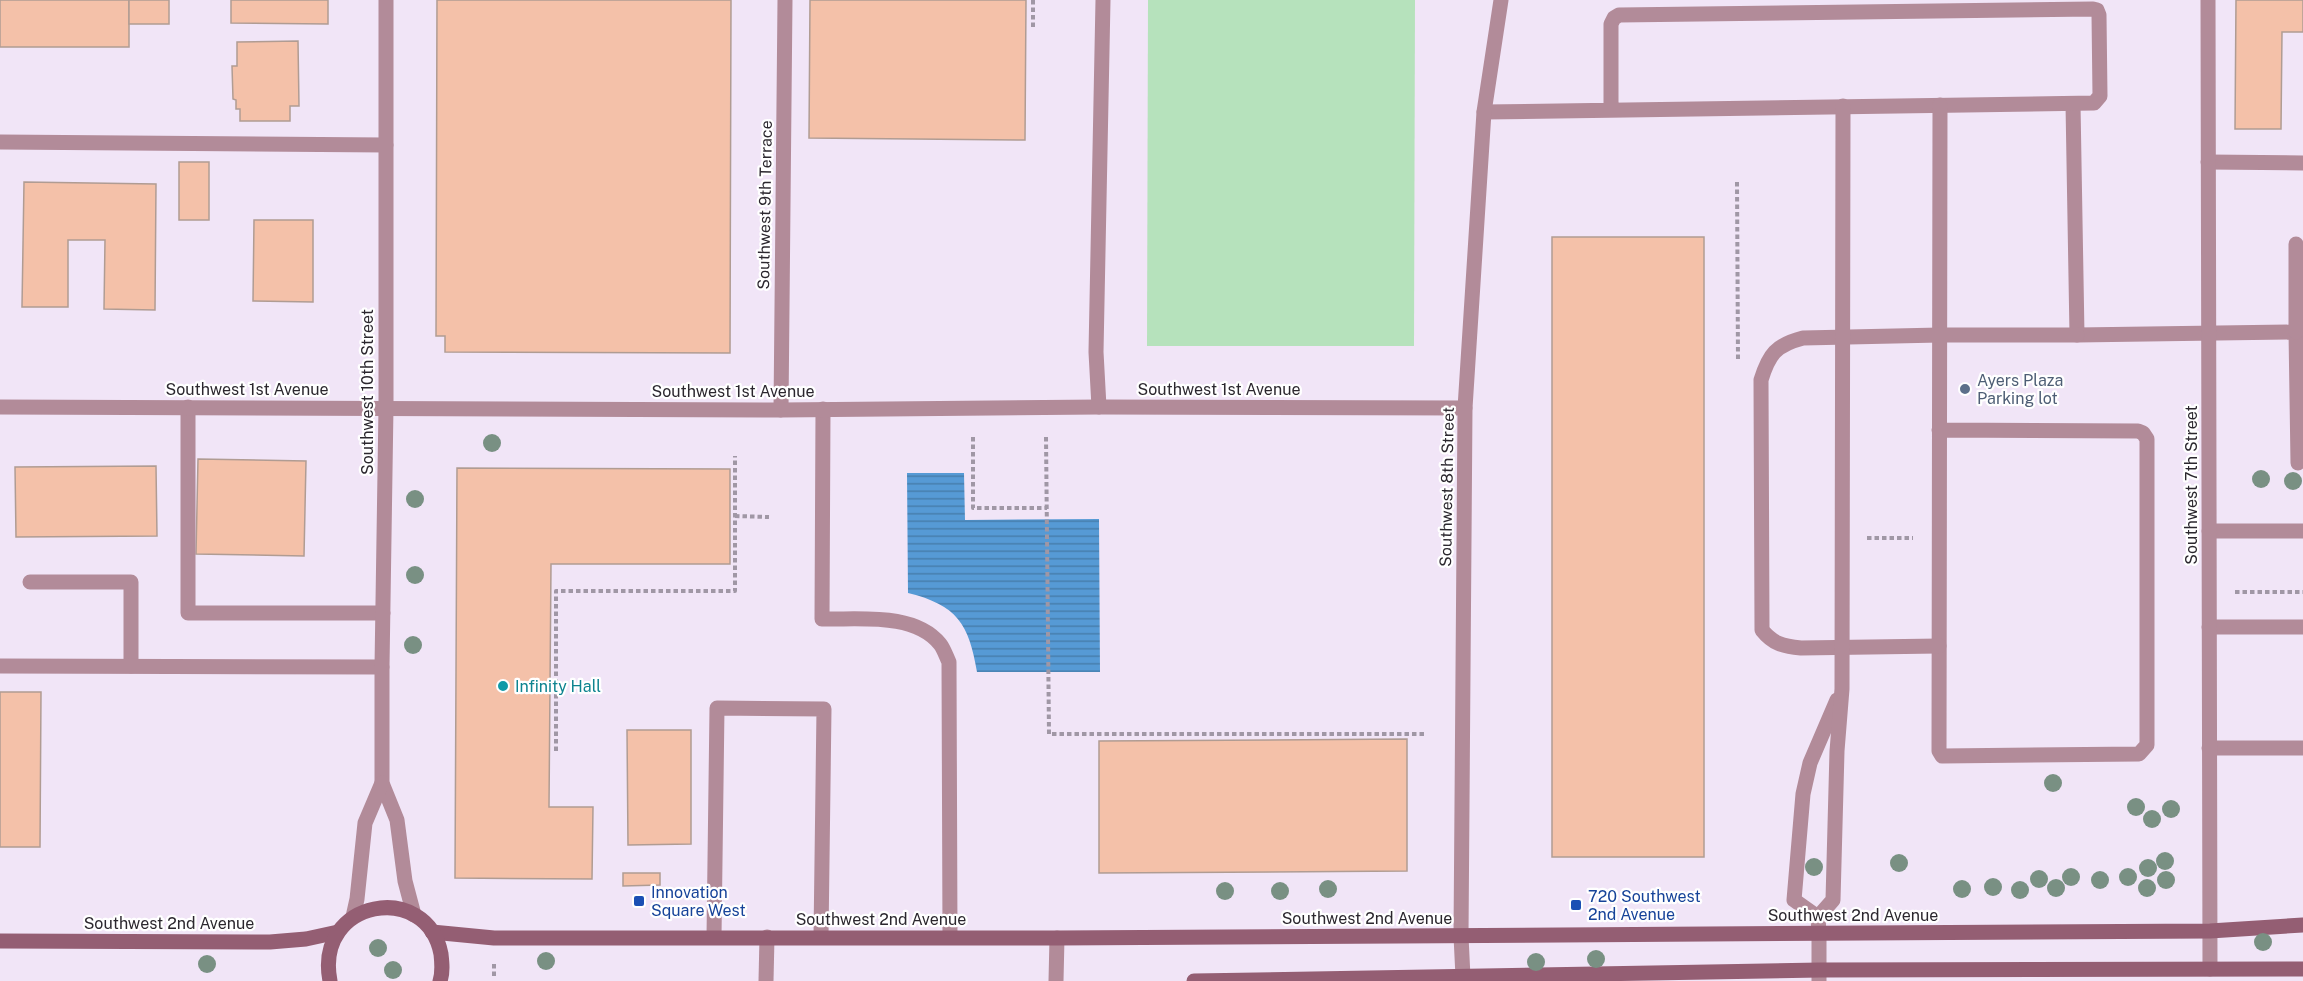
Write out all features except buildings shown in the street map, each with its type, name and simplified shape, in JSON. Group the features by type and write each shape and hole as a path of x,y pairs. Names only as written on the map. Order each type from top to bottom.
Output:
{"street":[{"name":"Southwest 10th Street","path":"386,0 386,406 381,667 382,783 397,820 403,872 414,915"},
{"name":"Southwest 9th Terrace","path":"781,410 785,0"},
{"path":"1099,406 1096,352 1103,0"},
{"name":"Southwest 8th Street","path":"1462,977 1465,408 1484,112 1501,0"},
{"name":"Southwest 7th Street","path":"2208,0 2210,969"},
{"path":"1484,112 2094,103 2100,96 2099,15 2097,10 2093,9 1619,15 1611,24 1611,110"},
{"path":"2073,104 2077,335"},
{"path":"1939,430 2138,431 2143,433 2147,439 2147,745 2139,754 1942,756 1939,751 1939,430 1940,105"},
{"path":"1819,976 1818,916 1833,900 1842,689 1843,106"},
{"path":"0,142 386,145"},
{"path":"2208,162 2303,163"},
{"path":"2296,244 2298,463"},
{"path":"1939,646 1842,648 1782,646 1770,640 1762,630 1761,380 1767,362 1774,352 1787,342 1803,338 1843,336 2296,332"},
{"name":"Southwest 1st Avenue","path":"0,406 386,406 781,410 1099,406 1465,408"},
{"path":"188,406 188,613 383,613"},
{"path":"823,409 822,619 878,620 908,624 928,633 941,645 949,662 950,937"},
{"path":"2209,531 2303,531"},
{"path":"30,582 131,582 131,666"},
{"path":"2209,627 2303,627"},
{"path":"0,666 381,667"},
{"path":"1818,916 1794,900 1803,794 1809,763 1842,689"},
{"path":"714,937 717,708 824,709 821,937"},
{"path":"2209,748 2303,748"},
{"name":"Southwest 10th Street","path":"353,916 357,899 365,822 382,783"},
{"path":"330,981 329,949 338,932 353,916 365,911 388,908 414,915 432,932 439,945 443,964 440,981"},
{"name":"Southwest 2nd Avenue","path":"432,932 494,938 1057,938 2210,931 2303,925"},
{"name":"Southwest 2nd Avenue","path":"0,941 270,942 306,939 338,932"},
{"path":"766,981 767,937"},
{"path":"1056,981 1057,938"},
{"path":"1194,981 2303,969"}],"path":[{"path":"1033,0 1033,29"},
{"path":"1737,182 1738,360"},
{"path":"973,437 973,508 1047,508"},
{"path":"1046,437 1049,735 1424,734"},
{"path":"556,751 556,591 735,591 735,456"},
{"path":"735,516 769,517"},
{"path":"1863,538 1922,538"},
{"path":"2228,592 2303,592"}],"green space":[{"path":"1148,0 1415,0 1414,346 1147,346"}],"water":[{"path":"907,473 964,473 965,520 1099,519 1100,672 977,672 970,641 958,619 938,604 908,593"}],"place":[{"name":"Ayers Plaza Parking lot","path":"1965,389"},
{"name":"Infinity Hall","path":"503,686"},
{"name":"Innovation Square West","path":"639,901"},
{"name":"720 Southwest 2nd Avenue","path":"1576,905"}]}
